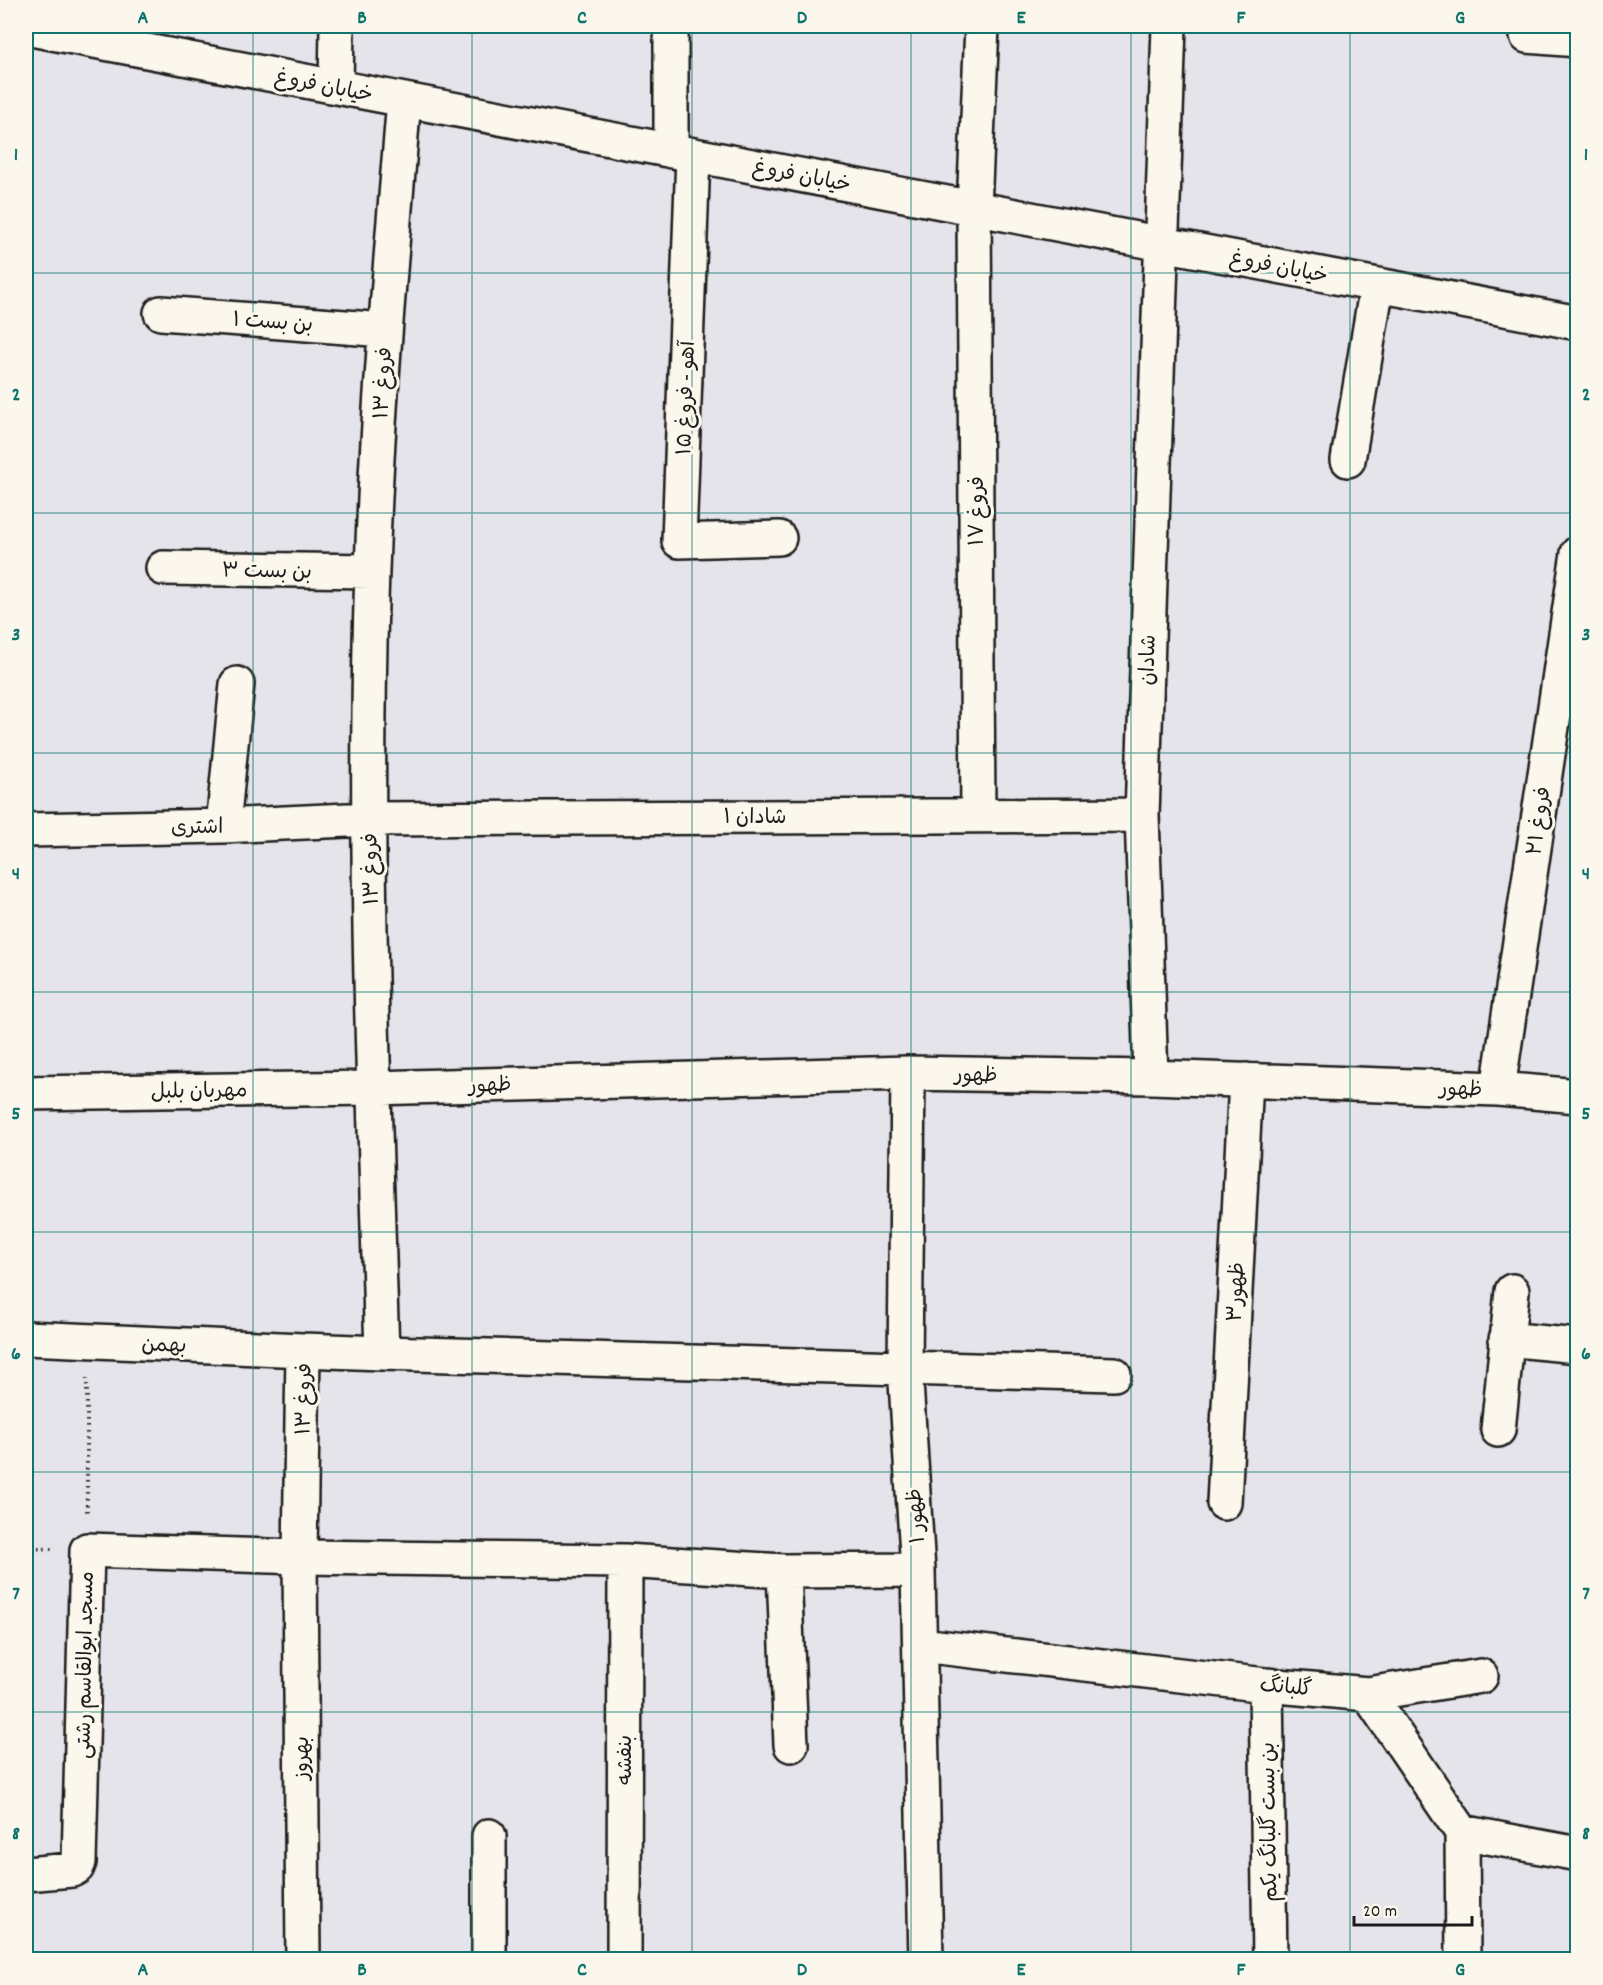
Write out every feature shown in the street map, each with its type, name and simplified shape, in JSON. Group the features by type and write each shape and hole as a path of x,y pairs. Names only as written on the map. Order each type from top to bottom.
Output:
{"street":[{"path":"336,87 337,26"},
{"path":"671,26 682,153"},
{"name":"فروغ ۱۷","path":"978,815 974,208 982,26"},
{"name":"شادان","path":"1151,1077 1142,815 1169,26"},
{"name":"خیابان فروغ","path":"26,28 1578,322"},
{"path":"1527,36 1578,40"},
{"name":"فروغ ۱۳","path":"300,1557 303,1350 382,1353 373,1088 369,819 372,571 385,330 404,100"},
{"name":"آهو - فروغ ۱۵","path":"682,153 679,541 779,538"},
{"path":"1348,460 1377,285"},
{"name":"بن بست ۱","path":"161,313 385,330"},
{"name":"فروغ ۲۱","path":"1498,1089 1578,553"},
{"name":"بن بست ۳","path":"163,568 372,571"},
{"path":"223,826 237,684"},
{"name":"شادان ۱","path":"369,819 1142,815"},
{"name":"اشتری","path":"26,830 223,826 369,819"},
{"name":"ظهور","path":"373,1088 908,1073 1246,1080 1498,1089 1578,1095"},
{"name":"ظهور ۱","path":"908,1073 905,1367 921,1645 926,1959"},
{"name":"ظهور۳","path":"1224,1503 1246,1080"},
{"name":"مهربان بلبل","path":"26,1093 373,1088"},
{"path":"1497,1430 1512,1291"},
{"name":"بهمن","path":"26,1338 303,1350"},
{"path":"1506,1339 1578,1346"},
{"path":"382,1353 1114,1374"},
{"name":"مسجد ابوالقاسم رشتی","path":"26,1874 72,1870 78,1867 79,1862 87,1550 300,1557 625,1561 784,1571 918,1570"},
{"name":"بهروز","path":"300,1557 303,1959"},
{"name":"بنفشه","path":"624,1959 625,1561"},
{"path":"784,1571 791,1745"},
{"name":"گلبانگ","path":"921,1645 1266,1685 1368,1694 1481,1676"},
{"name":"بن بست گلبانگ یکم","path":"1266,1685 1270,1959"},
{"path":"1368,1694 1462,1832 1463,1959"},
{"path":"1462,1832 1578,1854"},
{"path":"489,1836 489,1959"}],"path":[{"path":"87,1341 87,1550"}]}
